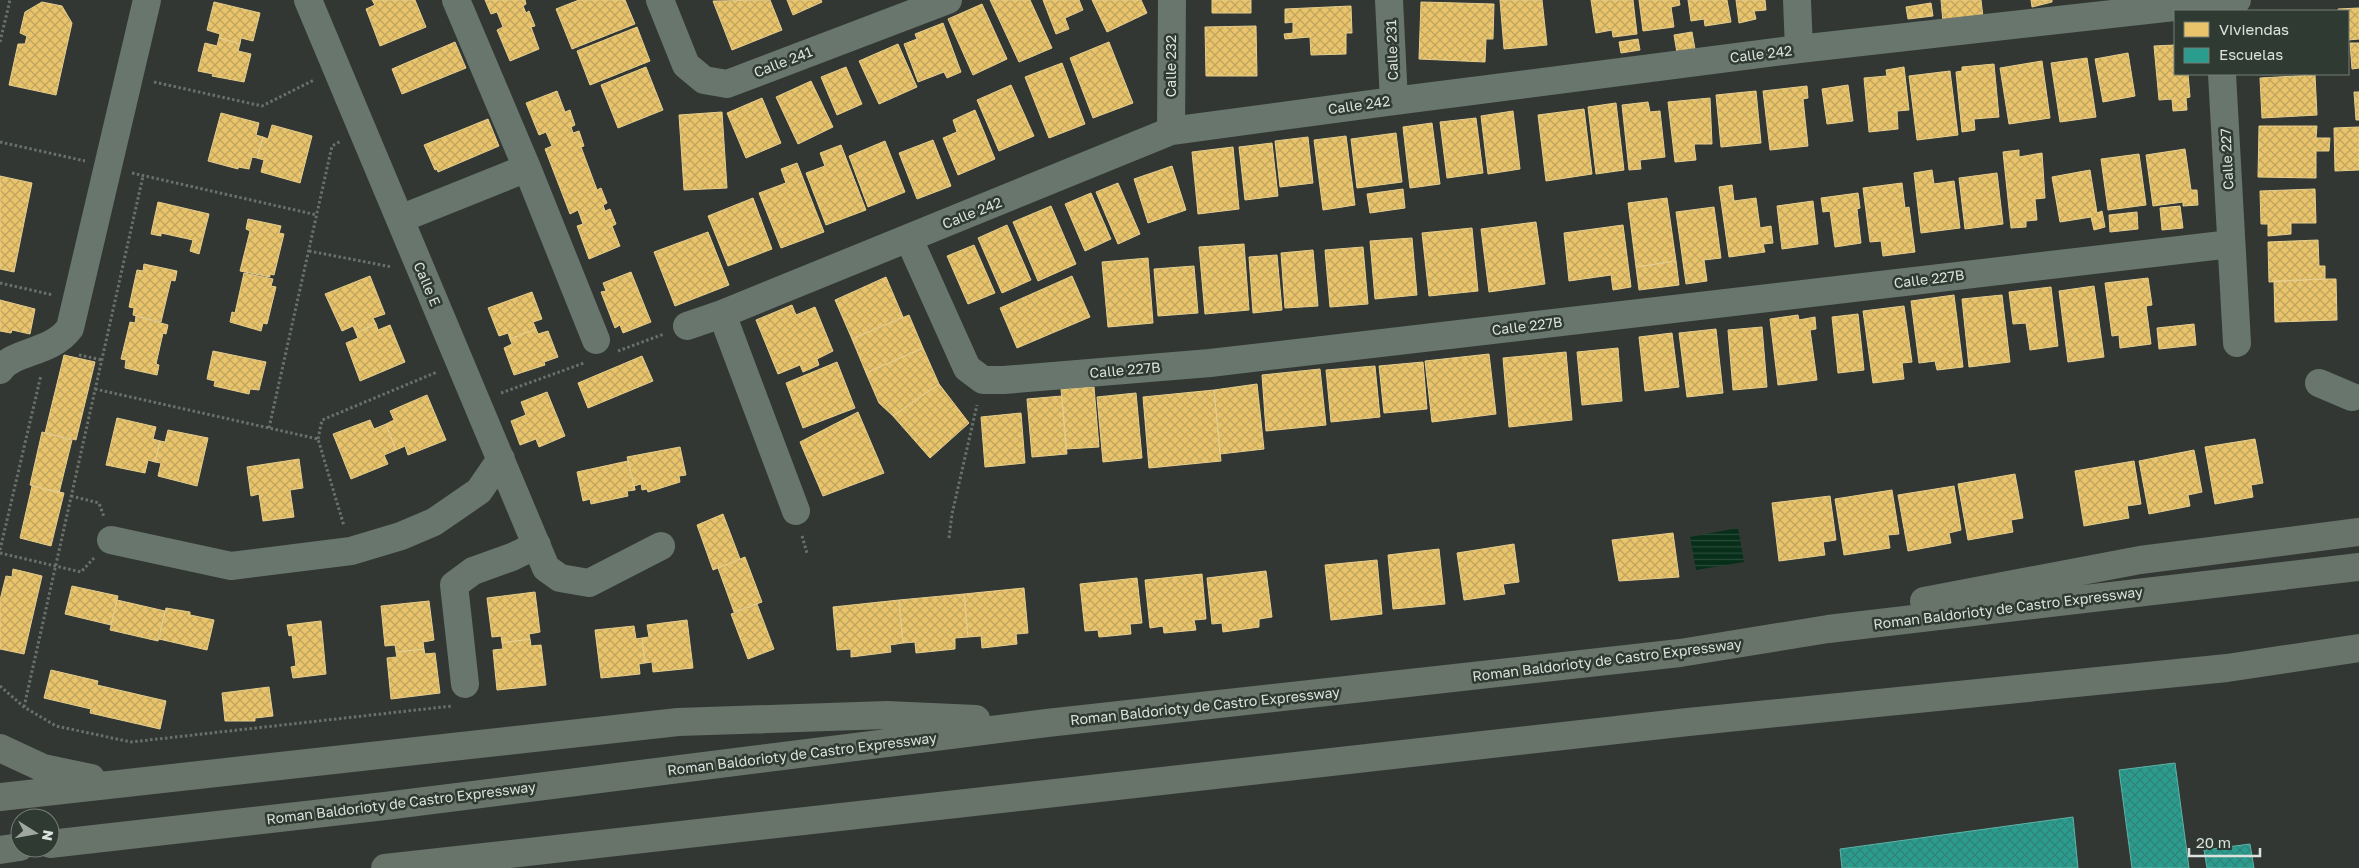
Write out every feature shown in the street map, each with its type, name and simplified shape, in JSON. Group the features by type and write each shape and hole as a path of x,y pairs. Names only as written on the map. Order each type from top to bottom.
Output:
{"highway":[{"path":"1828,629 1886,608 2140,560 2359,532"},
{"name":"Roman Baldorioty de Castro Expressway","path":"60,843 385,806 1047,723 1680,653 1828,629 2359,567"},
{"path":"391,868 1679,723 2227,668 2359,648"},
{"path":"0,797 117,782 678,722 887,715 1047,723"},
{"path":"0,748 42,768 117,782"}],"street":[{"path":"0,370 19,358 47,347 63,337 70,328 147,0"},
{"name":"Calle E","path":"308,0 541,556"},
{"path":"456,0 527,168 598,352"},
{"name":"Calle 241","path":"660,0 686,65 704,80 726,84 948,0"},
{"name":"Calle 232","path":"1171,132 1172,0"},
{"name":"Calle 231","path":"1390,0 1394,100"},
{"path":"1797,0 1799,49"},
{"name":"Calle 242","path":"687,326 722,314 1171,132 1394,100 1799,49 2223,3"},
{"name":"Calle 227","path":"2222,75 2237,343"},
{"path":"400,219 527,168"},
{"path":"909,239 967,368 983,380"},
{"name":"Calle 227B","path":"983,380 1004,380 1210,363 2231,244"},
{"path":"722,314 796,511"},
{"path":"2319,383 2357,394"},
{"path":"111,540 231,566 351,551 401,536 434,522 479,491 501,459"},
{"path":"465,684 454,585 473,571 512,557 541,556 560,578 589,583 661,546"}],"path":[{"path":"0,42 10,0"},
{"path":"129,76 262,106 337,69"},
{"path":"269,428 332,146 362,128"},
{"path":"0,142 317,215"},
{"path":"24,707 143,176"},
{"path":"309,251 402,270 419,264"},
{"path":"0,283 76,301"},
{"path":"477,402 598,352 687,326"},
{"path":"71,496 99,503 111,540 82,572 0,552 47,347 102,360"},
{"path":"351,551 318,439 322,420 460,362"},
{"path":"949,538 952,514 983,380"},
{"path":"95,390 318,439"},
{"path":"0,686 24,707 56,726 131,742 467,704 465,684"}],"shaded area":[{"path":"1738,528 1744,562 1696,570 1690,537"}],"building: Viviendas":[{"path":"372,0 415,0 426,27 380,46 366,9 375,5"},
{"path":"485,0 525,0 526,4 523,6 526,13 529,11 535,26 531,27 539,49 510,61 497,30 503,27 497,12 491,14"},
{"path":"579,0 625,0 635,24 572,49 556,9"},
{"path":"770,0 782,30 732,50 713,1"},
{"path":"787,0 821,0 822,2 793,15"},
{"path":"990,0 1030,0 1052,48 1019,62"},
{"path":"1043,0 1079,0 1083,10 1065,18 1069,29 1056,34"},
{"path":"1092,0 1141,0 1147,13 1107,32"},
{"path":"1212,0 1251,0 1251,13 1212,13"},
{"path":"1500,0 1542,0 1547,45 1504,49"},
{"path":"1591,0 1633,0 1637,34 1613,37 1612,30 1596,33"},
{"path":"1639,0 1679,0 1680,5 1671,7 1674,27 1643,31"},
{"path":"1688,0 1727,0 1731,22 1705,26 1704,19 1691,21"},
{"path":"1736,0 1765,0 1766,10 1754,11 1756,19 1739,23"},
{"path":"1941,0 1981,0 1983,17 1943,22"},
{"path":"2031,0 2052,0 2052,2 2032,7"},
{"path":"42,2 62,6 72,23 56,95 9,85 18,44 25,44 27,36 20,33 25,12"},
{"path":"214,2 260,13 253,41 241,38 240,44 219,38 220,34 207,30"},
{"path":"1421,2 1494,4 1493,39 1486,39 1485,62 1419,59"},
{"path":"1931,3 1933,16 1908,19 1906,7"},
{"path":"982,4 1007,59 973,75 948,19"},
{"path":"1351,6 1352,33 1346,33 1346,54 1311,55 1310,37 1285,39 1284,34 1293,33 1293,22 1285,23 1285,9"},
{"path":"2359,8 2359,39 2349,40 2349,10 2338,9"},
{"path":"943,23 961,72 947,78 944,72 918,82 904,44 917,39 915,34"},
{"path":"1256,26 1257,76 1206,76 1205,27"},
{"path":"637,27 650,61 590,85 577,51"},
{"path":"1692,32 1695,49 1677,53 1674,35"},
{"path":"219,38 240,44 238,51 251,54 244,82 212,76 213,74 198,71 205,43 217,46"},
{"path":"1638,39 1640,50 1621,53 1619,42"},
{"path":"455,42 466,68 402,94 392,69"},
{"path":"1109,42 1133,103 1093,118 1070,58"},
{"path":"2350,43 2359,43 2359,68 2352,69"},
{"path":"898,44 917,87 879,104 859,61"},
{"path":"2174,45 2174,75 2188,75 2190,97 2186,98 2187,110 2173,111 2172,99 2159,100 2154,46"},
{"path":"2128,53 2135,96 2103,102 2095,59"},
{"path":"2087,58 2096,117 2060,122 2051,63"},
{"path":"2042,61 2050,118 2009,124 2000,68"},
{"path":"1062,63 1085,124 1049,138 1025,77"},
{"path":"1994,64 1999,117 1974,119 1975,130 1962,132 1956,72 1962,71 1962,67"},
{"path":"646,67 663,110 618,128 601,85"},
{"path":"846,67 862,104 837,115 821,77"},
{"path":"1904,67 1909,110 1897,111 1898,129 1869,132 1864,78 1887,76 1886,70"},
{"path":"1950,71 1958,135 1917,140 1909,76"},
{"path":"2315,75 2317,115 2262,118 2260,78"},
{"path":"811,81 833,127 798,144 776,97"},
{"path":"1011,85 1034,136 999,151 977,100"},
{"path":"1848,85 1853,121 1827,124 1822,89"},
{"path":"1807,86 1808,98 1803,99 1808,146 1770,150 1763,91"},
{"path":"557,91 565,112 570,110 575,125 571,127 573,133 579,131 584,146 581,147 597,190 601,188 607,203 603,205 605,211 610,209 616,224 612,226 620,246 589,259 577,226 583,224 578,210 570,214 545,149 552,146 546,132 539,135 526,103"},
{"path":"1756,91 1761,143 1721,147 1716,95"},
{"path":"2354,92 2359,92 2359,120 2356,120"},
{"path":"762,98 781,143 746,158 727,113"},
{"path":"1710,98 1712,144 1694,144 1696,160 1675,162 1668,102"},
{"path":"1648,102 1650,112 1660,111 1665,157 1640,160 1641,169 1629,170 1622,105"},
{"path":"1616,103 1624,170 1596,174 1588,107"},
{"path":"1584,109 1592,174 1546,181 1538,115"},
{"path":"975,110 995,159 958,175 943,138 957,132 953,120"},
{"path":"1513,111 1520,169 1488,174 1481,116"},
{"path":"722,112 727,188 684,190 679,115"},
{"path":"221,113 259,123 256,135 263,137 257,158 252,157 249,169 238,167 238,169 208,161"},
{"path":"1476,118 1483,173 1447,178 1440,122"},
{"path":"488,119 499,146 438,172 437,169 435,170 424,145"},
{"path":"1432,123 1440,184 1410,188 1403,127"},
{"path":"272,125 312,136 300,183 261,172 264,160 257,158 263,137 268,139"},
{"path":"2259,126 2317,126 2316,138 2330,138 2329,151 2316,151 2316,178 2258,177"},
{"path":"2359,127 2359,170 2335,171 2334,128"},
{"path":"1396,133 1402,182 1357,188 1351,139"},
{"path":"1346,136 1355,205 1323,210 1314,140"},
{"path":"1308,137 1313,183 1280,187 1275,141"},
{"path":"933,140 951,186 917,199 899,153"},
{"path":"885,141 905,192 868,207 849,156"},
{"path":"1272,143 1278,196 1245,200 1239,147"},
{"path":"841,145 866,210 826,225 806,173 825,166 820,153"},
{"path":"1233,147 1239,209 1198,214 1192,152"},
{"path":"2185,149 2191,190 2197,190 2198,205 2183,206 2183,202 2153,206 2146,155"},
{"path":"2019,150 2019,157 2042,153 2045,198 2035,199 2037,220 2026,221 2026,227 2011,228 2003,152"},
{"path":"2139,154 2146,205 2108,210 2101,159"},
{"path":"797,163 824,232 781,248 759,193 786,183 781,169"},
{"path":"1172,166 1186,210 1148,223 1134,179"},
{"path":"1932,170 1934,184 1954,181 1960,228 1921,233 1914,173"},
{"path":"2090,170 2097,213 2102,211 2105,227 2094,230 2091,217 2060,222 2052,177"},
{"path":"1997,173 2003,224 1965,229 1959,178"},
{"path":"0,176 32,183 14,272 0,269"},
{"path":"1118,183 1140,234 1118,244 1096,192"},
{"path":"1902,183 1905,208 1909,207 1915,252 1883,256 1881,241 1870,242 1863,188"},
{"path":"1732,185 1734,201 1756,198 1760,228 1771,226 1773,243 1763,244 1765,252 1729,257 1719,187"},
{"path":"1403,189 1405,208 1370,213 1367,194"},
{"path":"2315,189 2316,223 2291,223 2291,234 2268,236 2268,224 2261,224 2260,191"},
{"path":"1091,193 1111,239 1085,251 1065,204"},
{"path":"1858,193 1860,208 1857,209 1861,243 1835,247 1830,211 1823,212 1821,198"},
{"path":"753,198 772,249 728,266 708,216"},
{"path":"1667,198 1676,261 1636,267 1628,203"},
{"path":"1813,201 1818,244 1782,249 1777,206"},
{"path":"158,202 209,214 199,254 190,251 193,240 161,233 161,236 151,234"},
{"path":"1051,206 1076,264 1038,281 1013,222"},
{"path":"2180,206 2183,228 2162,230 2160,208"},
{"path":"1714,207 1721,258 1704,260 1707,281 1686,284 1676,212"},
{"path":"2137,212 2138,229 2110,232 2109,215"},
{"path":"248,219 281,226 279,233 284,234 274,275 270,274 270,277 240,271 250,231 246,229"},
{"path":"1536,222 1545,284 1489,292 1481,229"},
{"path":"1007,225 1031,280 1002,293 978,238"},
{"path":"1623,225 1631,287 1613,290 1611,275 1569,281 1564,233"},
{"path":"1472,228 1478,291 1429,296 1422,233"},
{"path":"708,232 729,285 675,306 654,252"},
{"path":"1412,238 1417,295 1375,299 1370,241"},
{"path":"2318,240 2319,266 2325,266 2325,279 2269,282 2268,242"},
{"path":"1244,244 1249,310 1205,314 1199,247"},
{"path":"974,245 995,293 968,304 947,256"},
{"path":"1363,247 1368,304 1330,307 1325,250"},
{"path":"1313,250 1318,306 1285,308 1281,253"},
{"path":"1277,255 1282,310 1253,313 1249,257"},
{"path":"1148,258 1153,323 1108,327 1102,262"},
{"path":"1676,261 1679,285 1639,290 1636,267"},
{"path":"144,264 177,271 175,281 171,280 161,322 133,315 134,308 129,307 137,270 143,271"},
{"path":"1194,266 1198,313 1158,316 1154,269"},
{"path":"631,272 651,322 623,333 620,325 615,328 601,292 606,291 603,283"},
{"path":"244,273 273,279 271,286 276,287 267,324 263,323 261,331 230,322 232,312 235,313"},
{"path":"370,276 385,314 373,318 376,324 356,333 353,326 342,331 325,294"},
{"path":"1072,276 1090,317 1017,348 1000,308"},
{"path":"886,277 903,317 852,339 835,300"},
{"path":"2148,278 2152,305 2146,306 2151,344 2120,348 2119,335 2112,336 2105,283"},
{"path":"2336,279 2337,320 2275,322 2274,281"},
{"path":"2094,286 2104,357 2068,362 2059,291"},
{"path":"2051,287 2058,346 2030,350 2026,323 2013,324 2009,292"},
{"path":"532,292 542,319 533,322 536,329 510,339 508,333 499,336 488,308"},
{"path":"1954,295 1963,367 1937,370 1935,361 1919,363 1911,301"},
{"path":"2002,295 2010,362 1969,367 1962,299"},
{"path":"0,300 35,309 30,334 12,330 11,333 0,331"},
{"path":"792,305 796,315 815,307 833,351 817,359 819,365 803,372 800,365 778,374 756,320"},
{"path":"1904,306 1912,362 1902,363 1904,379 1873,383 1863,311"},
{"path":"1858,314 1864,370 1838,373 1832,317"},
{"path":"909,315 923,348 866,373 852,339"},
{"path":"1798,315 1799,320 1815,317 1816,329 1810,330 1817,380 1778,385 1770,319"},
{"path":"136,316 168,325 166,334 163,333 156,364 159,365 157,375 125,368 126,360 121,359 130,322 135,323"},
{"path":"376,324 378,330 390,325 405,362 360,381 346,343 358,338 356,333"},
{"path":"2194,324 2196,345 2159,349 2157,328"},
{"path":"1762,327 1767,387 1733,390 1728,330"},
{"path":"536,329 538,334 548,331 558,357 544,362 545,365 514,375 504,348 512,344 510,339"},
{"path":"1716,329 1723,393 1687,397 1679,333"},
{"path":"1672,333 1679,387 1645,391 1639,337"},
{"path":"923,348 939,384 893,416 879,403 866,373"},
{"path":"1618,348 1622,401 1582,405 1577,352"},
{"path":"213,351 266,362 259,390 250,389 249,394 214,386 215,381 207,379"},
{"path":"1566,352 1572,420 1509,427 1503,358"},
{"path":"1489,354 1496,414 1432,422 1425,361"},
{"path":"64,355 95,362 76,440 45,433"},
{"path":"642,356 653,381 588,408 578,383"},
{"path":"837,362 855,408 803,428 786,383"},
{"path":"1423,362 1427,409 1384,413 1379,366"},
{"path":"1375,366 1380,417 1331,422 1326,370"},
{"path":"1320,369 1326,425 1266,431 1262,375"},
{"path":"939,384 969,423 930,458 893,416"},
{"path":"1257,384 1264,449 1220,454 1214,390"},
{"path":"1094,387 1099,447 1066,449 1061,389"},
{"path":"1214,390 1221,461 1149,468 1143,397"},
{"path":"547,392 565,436 539,447 536,439 520,445 511,421 526,415 521,402"},
{"path":"1136,393 1142,458 1103,462 1097,397"},
{"path":"427,395 446,440 408,455 405,446 396,450 386,424 394,420 390,411"},
{"path":"1062,396 1067,454 1032,457 1027,399"},
{"path":"858,412 884,473 823,496 800,442"},
{"path":"1021,413 1025,463 985,467 981,417"},
{"path":"117,418 156,427 153,439 160,441 155,462 148,460 145,473 106,465"},
{"path":"370,420 374,429 386,424 396,450 384,455 388,464 351,479 333,434"},
{"path":"168,430 208,438 197,486 158,476 161,463 155,462 160,441 165,442"},
{"path":"42,432 72,440 59,493 30,485"},
{"path":"2255,439 2263,483 2251,485 2253,497 2215,504 2205,447"},
{"path":"680,447 686,475 679,476 680,482 648,492 647,489 642,490 641,484 634,486 627,457"},
{"path":"2194,450 2202,492 2188,495 2190,506 2149,514 2139,461"},
{"path":"299,459 303,488 290,490 294,517 263,521 259,494 251,496 247,467"},
{"path":"628,461 635,490 627,491 628,496 591,504 590,499 583,501 577,472"},
{"path":"2134,461 2141,504 2127,506 2129,518 2084,526 2075,471"},
{"path":"2015,474 2023,518 2011,520 2013,532 1968,540 1958,484"},
{"path":"32,486 64,493 51,546 20,538"},
{"path":"1954,486 1961,530 1949,533 1951,543 1908,551 1898,495"},
{"path":"1892,490 1899,534 1888,535 1890,548 1844,555 1835,499"},
{"path":"1830,496 1836,540 1823,542 1825,555 1779,561 1772,503"},
{"path":"723,514 740,559 713,570 697,525"},
{"path":"1673,533 1679,577 1619,581 1612,540"},
{"path":"1514,544 1519,582 1503,584 1505,594 1464,600 1457,553"},
{"path":"1439,549 1445,604 1393,609 1388,555"},
{"path":"745,557 762,602 734,612 718,568"},
{"path":"1377,560 1382,614 1331,620 1325,565"},
{"path":"13,569 42,576 24,654 0,649 0,600 6,576 12,577"},
{"path":"1266,571 1272,617 1259,619 1259,627 1223,632 1222,623 1212,624 1207,578"},
{"path":"1202,574 1206,619 1194,620 1196,630 1164,633 1163,626 1150,628 1145,580"},
{"path":"1137,578 1142,623 1130,624 1131,634 1099,637 1098,630 1085,631 1080,584"},
{"path":"72,586 118,596 111,625 65,614"},
{"path":"1024,588 1028,633 1016,634 1017,644 982,648 981,636 968,637 964,594"},
{"path":"535,592 540,632 529,634 530,639 502,643 501,636 492,637 487,598"},
{"path":"964,594 968,637 955,638 955,649 916,653 915,642 903,643 899,600"},
{"path":"117,600 165,611 158,641 110,630"},
{"path":"899,600 903,643 890,645 891,652 851,657 851,649 837,650 833,607"},
{"path":"429,601 434,640 423,642 424,649 396,652 395,645 385,646 381,606"},
{"path":"757,604 774,649 748,659 731,614"},
{"path":"166,608 190,612 190,615 214,620 207,650 159,639"},
{"path":"687,620 693,668 653,672 652,662 645,663 642,638 649,637 647,625"},
{"path":"321,621 326,674 293,678 291,667 296,666 292,635 289,636 287,625"},
{"path":"634,626 636,639 642,638 645,663 639,664 640,674 601,678 595,630"},
{"path":"530,639 531,646 541,645 546,685 497,690 493,650 503,649 502,643"},
{"path":"424,649 425,654 435,653 440,693 391,699 387,658 397,657 396,652"},
{"path":"51,670 98,681 97,685 166,701 160,729 90,713 91,709 44,698"},
{"path":"269,687 273,716 255,718 255,721 225,721 222,693"}],"building: Escuelas":[{"path":"2175,763 2189,868 2132,868 2119,770"},
{"path":"2073,817 2078,868 1842,868 1840,849"},
{"path":"2250,844 2254,868 2207,868 2204,850"}]}
